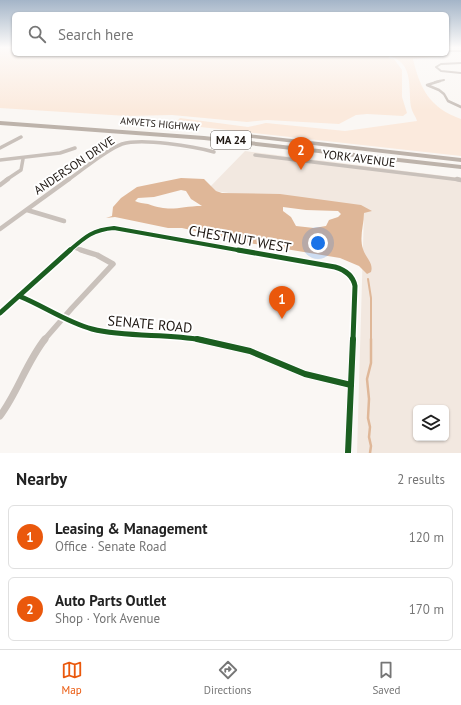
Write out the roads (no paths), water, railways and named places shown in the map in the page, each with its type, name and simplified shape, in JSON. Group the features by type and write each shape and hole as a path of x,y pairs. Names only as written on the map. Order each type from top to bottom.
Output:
{"highway":[{"path":"0,117 96,123"},
{"name":"AMVETS HIGHWAY","path":"0,123 204,138 461,167"},
{"name":"AMVETS HIGHWAY","path":"175,129 461,160"}],"street":[{"path":"437,68 441,71 461,73"},
{"path":"444,80 426,85 441,91 448,101 461,107"},
{"path":"0,148 21,137"},
{"name":"ANDERSON DRIVE","path":"0,229 121,144 140,142 198,148 214,152"},
{"path":"0,160 23,159 65,152 76,148"},
{"name":"YORK AVENUE","path":"255,155 461,180"},
{"path":"0,185 21,170 23,159"},
{"path":"27,210 64,221"},
{"name":"CHESTNUT WEST","path":"0,314 72,247 90,233 101,228 111,228 327,266 345,271 354,279 355,286 348,453"},
{"path":"0,416 11,400 22,375 33,356 63,318 113,264 97,255 72,247"},
{"name":"SENATE ROAD","path":"19,296 79,325 106,332 128,335 186,337 233,346 250,351 300,372 351,386"}],"waterway":[{"path":"368,279 371,298 371,363 367,379 369,399 368,418 370,427 369,437 371,446 370,453"}],"place":[{"name":"Auto Parts Outlet","path":"301,170"},
{"name":"Leasing & Management","path":"282,319"}]}
